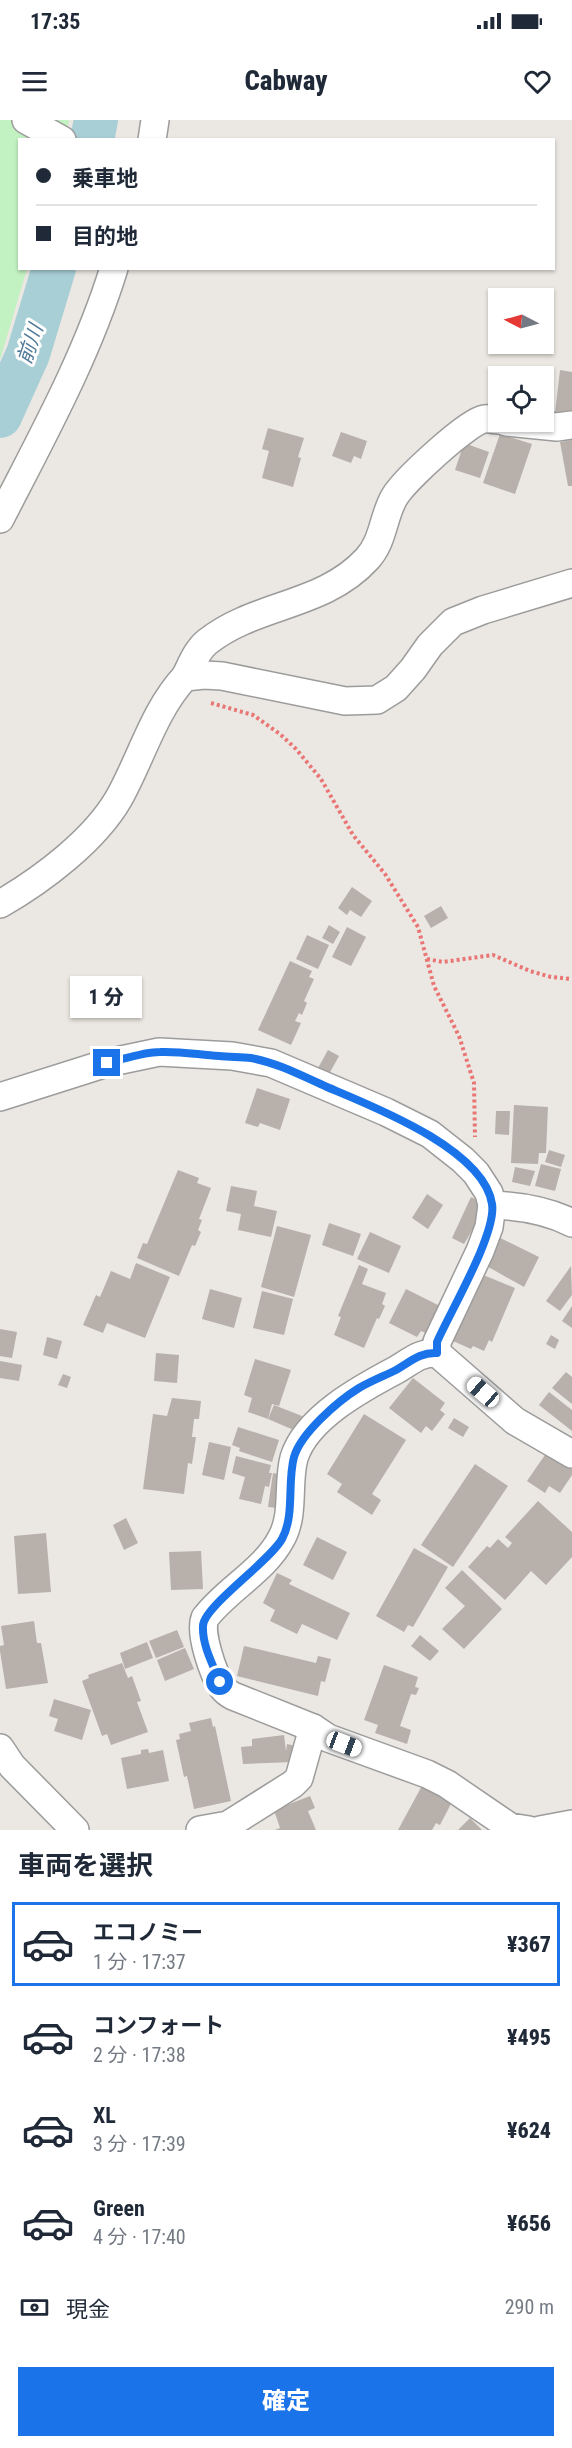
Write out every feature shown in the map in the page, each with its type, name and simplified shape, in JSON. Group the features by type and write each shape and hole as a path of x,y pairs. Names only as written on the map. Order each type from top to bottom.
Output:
{"street":[{"path":"26,120 58,138"},
{"path":"152,138 155,120"},
{"path":"0,519 62,400 104,302 113,270"},
{"path":"0,904 53,869 108,817 162,711 176,687 185,677 198,652 206,643 251,616 330,589 351,575 370,557 396,494 465,428 488,419"},
{"path":"554,427 572,425"},
{"path":"185,677 222,676 345,701 372,702 396,688 430,645 453,622 483,610 572,583"},
{"path":"0,1096 107,1063 159,1052 251,1058 271,1063 386,1112 430,1134 469,1166 489,1193 492,1205 489,1227 437,1342 437,1353"},
{"path":"492,1205 527,1208 572,1222"},
{"path":"529,1830 510,1827 447,1784 427,1774 328,1738 313,1728 233,1696 222,1688 207,1648 203,1623 209,1611 263,1562 282,1538 287,1521 294,1457 308,1434 338,1404 359,1389 421,1354 437,1353 515,1421 572,1454"},
{"path":"200,1830 228,1825 293,1784 299,1778 313,1728"},
{"path":"0,1748 12,1766 75,1830"},
{"path":"540,1830 572,1824"}],"path":[{"path":"209,703 240,710 266,723 296,749 314,770 353,835 385,874 418,927 434,986 459,1036 474,1083 475,1150 469,1166"},
{"path":"428,959 443,962 493,955 530,971 551,977 572,979"}],"green space":[{"path":"0,120 69,120 65,138 18,138 18,270 27,270 0,360"}],"building":[{"path":"560,370 572,372 572,414 555,413"},
{"path":"268,428 304,438 293,487 262,478 269,451 262,449"},
{"path":"341,432 367,441 361,459 354,456 351,463 332,456"},
{"path":"500,434 532,444 515,494 483,483"},
{"path":"572,440 572,486 568,486 560,442"},
{"path":"464,443 489,452 480,478 455,470"},
{"path":"352,887 372,901 361,917 350,910 347,915 338,908"},
{"path":"441,906 448,918 431,928 424,916"},
{"path":"329,925 340,932 333,944 322,938"},
{"path":"347,927 366,937 351,966 332,957"},
{"path":"307,935 329,945 318,969 296,959"},
{"path":"290,961 312,971 309,977 314,979 304,1001 307,1003 302,1015 299,1013 295,1021 301,1023 291,1045 258,1030"},
{"path":"328,1050 339,1056 329,1074 318,1068"},
{"path":"257,1088 290,1099 280,1130 260,1123 258,1127 245,1123"},
{"path":"514,1105 548,1107 546,1153 539,1153 538,1164 511,1163"},
{"path":"496,1111 510,1111 509,1135 495,1134"},
{"path":"549,1150 565,1155 561,1167 545,1162"},
{"path":"541,1164 561,1169 555,1191 535,1186"},
{"path":"515,1167 535,1171 530,1186 512,1182"},
{"path":"178,1170 199,1178 197,1183 211,1188 199,1219 202,1220 198,1230 201,1232 195,1246 192,1245 179,1276 137,1258 143,1243 147,1244"},
{"path":"231,1186 257,1191 254,1206 277,1211 271,1237 238,1230 241,1214 226,1211"},
{"path":"427,1194 443,1205 428,1229 412,1218"},
{"path":"471,1197 487,1205 464,1244 452,1238"},
{"path":"329,1223 361,1234 353,1256 322,1245"},
{"path":"277,1226 311,1235 294,1297 261,1287"},
{"path":"370,1232 401,1246 389,1273 357,1259"},
{"path":"496,1236 539,1257 524,1287 483,1264"},
{"path":"136,1263 170,1277 145,1338 107,1323 103,1333 83,1325 96,1295 100,1297 111,1271 130,1279"},
{"path":"359,1265 368,1269 362,1284 386,1293 382,1304 385,1306 364,1348 334,1335 341,1317 338,1316"},
{"path":"571,1266 572,1295 560,1311 546,1301"},
{"path":"481,1274 515,1288 492,1342 489,1340 484,1351 473,1346 471,1349 453,1341"},
{"path":"210,1289 242,1298 234,1328 202,1319"},
{"path":"406,1289 444,1308 430,1335 421,1331 417,1337 389,1323"},
{"path":"262,1291 293,1299 284,1335 253,1328"},
{"path":"572,1306 572,1328 562,1321"},
{"path":"0,1329 17,1332 12,1358 0,1356"},
{"path":"551,1335 559,1340 555,1349 546,1344"},
{"path":"47,1337 62,1341 57,1359 43,1355"},
{"path":"156,1353 179,1355 177,1383 154,1381"},
{"path":"255,1359 291,1370 279,1406 272,1404 268,1419 248,1412 252,1398 244,1395"},
{"path":"0,1361 22,1365 19,1381 0,1378"},
{"path":"566,1372 572,1377 572,1404 552,1388"},
{"path":"63,1374 71,1377 67,1388 58,1385"},
{"path":"413,1378 445,1403 440,1410 445,1414 432,1431 426,1426 421,1433 389,1408"},
{"path":"549,1392 572,1410 572,1431 539,1405"},
{"path":"172,1398 201,1401 199,1419 194,1419 192,1437 196,1437 192,1464 188,1463 184,1494 143,1489 153,1414 167,1416"},
{"path":"274,1405 302,1416 296,1431 268,1419"},
{"path":"364,1414 406,1440 372,1494 381,1500 372,1515 337,1492 342,1484 327,1474"},
{"path":"454,1418 469,1427 463,1437 448,1428"},
{"path":"238,1427 279,1440 272,1462 239,1451 240,1448 232,1445"},
{"path":"209,1442 231,1447 224,1480 202,1475"},
{"path":"547,1452 572,1469 572,1475 560,1493 549,1486 545,1493 527,1481"},
{"path":"236,1456 271,1465 269,1487 265,1486 261,1504 239,1499 245,1477 232,1473"},
{"path":"475,1464 508,1486 453,1567 421,1545"},
{"path":"273,1473 282,1475 277,1508 268,1507"},
{"path":"538,1501 572,1532 572,1557 546,1585 531,1571 505,1600 468,1567 487,1546 490,1548 498,1539 508,1548 512,1543 505,1537"},
{"path":"126,1518 138,1543 124,1550 113,1525"},
{"path":"46,1533 51,1592 18,1594 14,1536"},
{"path":"317,1537 347,1552 333,1580 303,1565"},
{"path":"414,1548 448,1567 413,1627 408,1625 404,1632 376,1616"},
{"path":"201,1551 203,1589 171,1590 169,1552"},
{"path":"462,1570 502,1609 464,1649 442,1629 465,1606 445,1588"},
{"path":"277,1573 292,1580 289,1584 350,1613 337,1640 302,1624 297,1634 270,1621 275,1610 263,1603"},
{"path":"34,1621 37,1643 41,1643 48,1683 6,1689 0,1651 0,1646 4,1645 1,1626"},
{"path":"177,1630 184,1647 156,1658 149,1641"},
{"path":"420,1635 439,1651 430,1661 411,1646"},
{"path":"147,1642 153,1658 125,1669 120,1653"},
{"path":"244,1646 316,1663 318,1656 331,1659 325,1682 321,1681 318,1696 237,1676"},
{"path":"185,1648 194,1669 165,1681 157,1660"},
{"path":"122,1663 128,1678 132,1676 141,1701 137,1702 148,1732 111,1745 107,1734 102,1736 82,1681 89,1678 88,1675"},
{"path":"384,1665 418,1677 415,1687 419,1688 416,1695 411,1694 400,1726 411,1730 407,1744 375,1733 378,1725 364,1720"},
{"path":"54,1699 91,1710 82,1740 54,1731 58,1719 49,1716"},
{"path":"211,1718 213,1727 215,1726 231,1801 194,1809 176,1740 180,1739 179,1734 191,1731 189,1723"},
{"path":"284,1735 286,1751 287,1744 296,1746 293,1762 243,1764 241,1747 252,1746 252,1739"},
{"path":"148,1749 149,1753 163,1750 169,1781 127,1789 121,1758 141,1754 141,1750"},
{"path":"424,1782 454,1798 440,1825 436,1823 432,1830 398,1830"},
{"path":"310,1796 315,1808 308,1811 316,1830 275,1830 280,1828 274,1810"},
{"path":"470,1818 482,1830 458,1830"}],"waterway":[{"name":"前川","path":"92,138 96,120"},
{"name":"前川","path":"0,416 28,354 53,270"}],"route":[{"path":"107,1063 159,1052 232,1056 271,1063 386,1112 430,1134 476,1173 489,1193 492,1205 489,1227 437,1342 437,1353 421,1354 359,1389 338,1404 308,1434 297,1450 292,1466 287,1521 282,1538 263,1562 209,1611 202,1626 207,1648 220,1682"}]}
